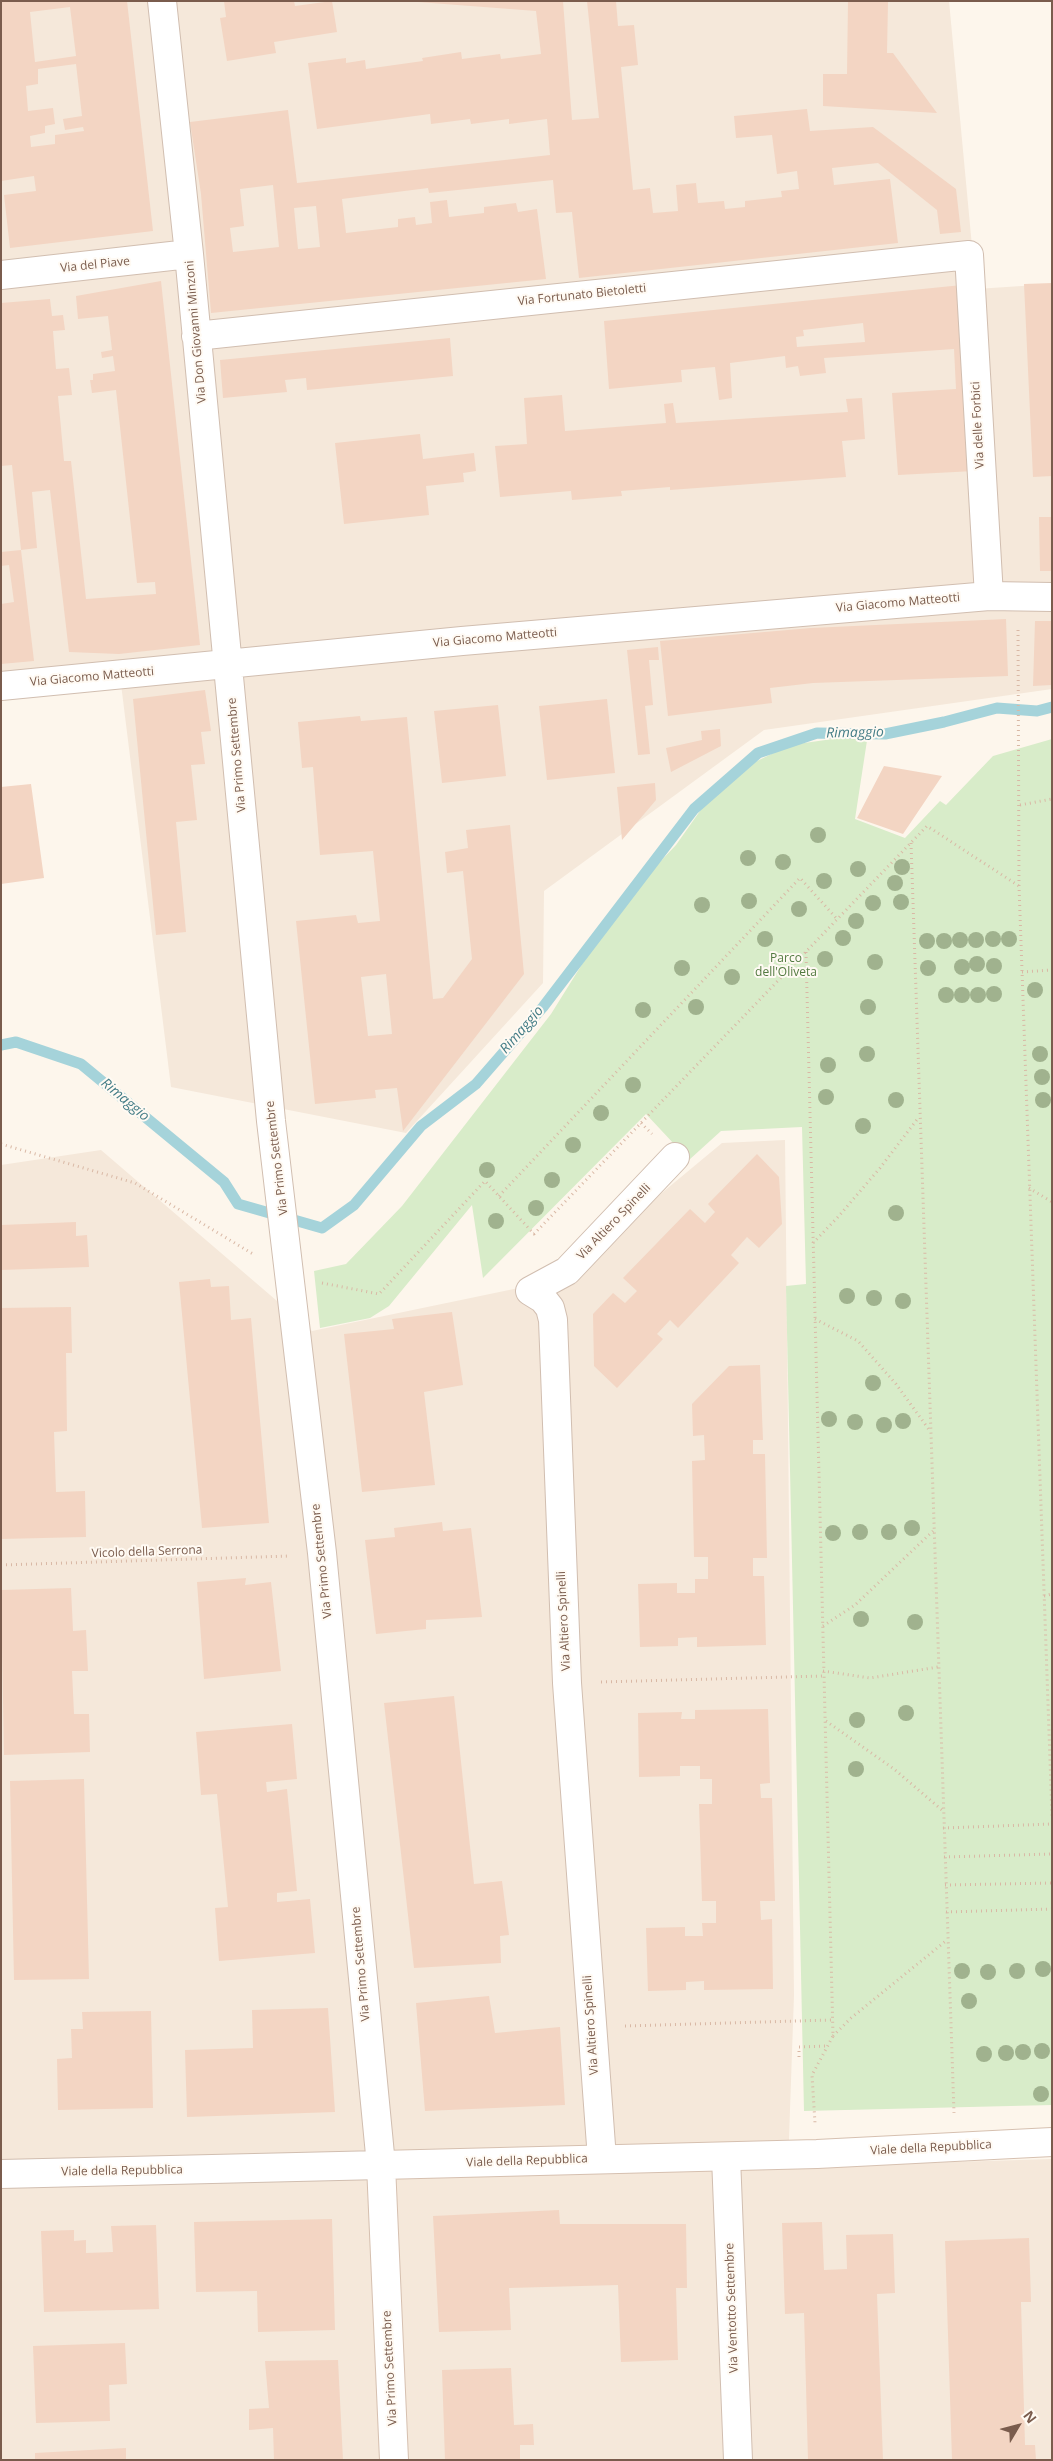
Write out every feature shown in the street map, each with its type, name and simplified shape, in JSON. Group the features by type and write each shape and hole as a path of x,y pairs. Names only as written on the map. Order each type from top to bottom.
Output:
{"street":[{"name":"Via Don Giovanni Minzoni","path":"162,1 189,254 228,664"},
{"name":"Via del Piave","path":"1,274 189,254"},
{"name":"Via Fortunato Bietoletti","path":"196,336 969,255"},
{"name":"Via delle Forbici","path":"969,255 988,596"},
{"name":"Via Giacomo Matteotti","path":"1,686 462,641 988,596 1052,597"},
{"name":"Via Primo Settembre","path":"228,664 272,1120 322,1553 381,2165 394,2460"},
{"name":"Via Altiero Spinelli","path":"602,2159 567,1683 553,1320 550,1308 543,1299 530,1291 567,1271 675,1157"},
{"name":"Viale della Repubblica","path":"1,2174 726,2157 1052,2142"},
{"name":"Via Ventotto Settembre","path":"726,2157 738,2460"}],"path":[{"path":"1018,632 1019,886 1052,1816"},
{"path":"1020,805 1052,798"},
{"path":"1,1144 135,1183 289,1276 379,1294 485,1181 534,1234 927,826 1019,886"},
{"path":"911,842 942,1810 956,2146"},
{"path":"499,1196 800,878 837,919"},
{"path":"806,952 822,1676 826,1721 833,2036"},
{"path":"1022,972 1052,970"},
{"path":"813,1243 880,1168 920,1117"},
{"path":"1030,1188 1052,1202"},
{"path":"815,1318 858,1341 896,1384 930,1432"},
{"path":"822,1626 854,1605 933,1531"},
{"name":"Vicolo della Serrona","path":"1,1565 294,1556"},
{"path":"1044,1596 1052,1594"},
{"path":"823,1671 870,1678 938,1667"},
{"path":"567,1683 822,1676"},
{"path":"826,1721 894,1769 942,1810"},
{"path":"943,1828 1052,1824"},
{"path":"944,1857 1052,1854"},
{"path":"945,1885 1052,1883"},
{"path":"946,1912 1052,1909"},
{"path":"817,2154 812,2075 833,2036 851,2018 947,1940"},
{"path":"591,2027 832,2020"},
{"path":"799,2057 799,2047 828,2046"}],"shaded area":[{"path":"1,1 949,1 976,289 1052,284 1052,689 764,730 544,891 543,983 406,1133 171,1087 121,684 1,695"},
{"path":"785,1140 794,1995 788,2167 1052,2159 1052,2460 1,2460 1,1165 101,1150 312,1331 557,1280 722,1143"}],"green space":[{"name":"Parco dell'Oliveta","path":"868,734 855,819 905,838 940,801 946,805 993,756 1052,739 1052,2105 804,2111 786,1286 806,1284 802,1127 721,1131 689,1160 646,1114 483,1278 472,1205 389,1306 370,1318 320,1328 314,1271 346,1264 402,1206 551,1014 619,905 676,845 724,777 790,745"}],"building":[{"path":"1,1 127,1 153,231 10,248 4,195 36,191 34,176 1,181","holes":["70,7 76,56 35,62 30,12","76,64 82,116 63,119 65,130 83,127 84,131 55,135 55,144 31,147 30,136 45,133 45,126 55,124 53,108 28,111 26,86 38,84 38,69"]},
{"path":"224,1 294,1 295,6 332,1 337,32 274,42 276,53 227,61 220,18 226,17"},
{"path":"405,1 563,1 572,120 599,118 587,1 616,1 618,26 634,25 638,65 621,67 633,190 650,188 653,213 678,211 676,185 696,183 698,203 724,201 725,209 745,207 745,201 782,197 781,191 799,189 797,171 777,174 772,135 736,138 734,116 807,109 810,131 873,127 956,189 961,232 940,234 937,210 878,163 832,168 834,185 890,179 898,243 579,278 572,212 556,213 553,180 429,193 428,188 342,199 346,233 398,227 398,219 415,217 416,225 432,223 430,202 447,200 449,217 484,213 484,207 516,203 518,212 537,209 546,279 211,313 201,194 190,122 288,110 297,183 550,155 547,119 509,124 509,119 471,124 470,119 431,124 430,114 317,129 308,63 346,58 346,63 365,60 366,69 423,61 422,58 461,52 462,59 500,54 501,59 541,54 536,11","holes":["273,185 279,247 233,252 230,228 244,226 240,189","316,206 320,247 298,249 294,208"]},
{"path":"848,1 888,2 887,53 893,53 937,113 823,106 823,74 847,74"},
{"path":"161,281 200,645 119,654 69,652 50,490 32,492 37,548 21,550 12,465 1,466 1,303 50,299 52,316 63,315 65,330 53,331 56,369 69,368 72,395 58,396 64,461 71,461 86,599 156,594 155,582 137,583 116,390 92,393 90,380 93,380 93,374 115,371 113,356 102,358 101,352 112,350 108,316 78,319 76,296"},
{"path":"1052,283 1052,476 1033,477 1024,284"},
{"path":"962,285 974,471 898,475 892,393 956,389 954,349 824,358 826,373 800,376 798,366 786,368 785,356 730,363 732,398 719,400 715,367 681,370 682,382 609,389 604,321","holes":["863,323 865,342 797,347 796,337 804,336 803,330"]},
{"path":"450,338 453,376 307,390 306,378 285,380 287,392 223,398 220,360"},
{"path":"562,395 565,431 666,423 664,404 673,403 676,423 848,412 846,399 862,398 865,439 842,441 846,477 670,490 670,487 621,491 622,496 572,500 571,491 500,497 495,446 527,444 524,398"},
{"path":"420,434 423,459 474,453 476,471 463,473 464,482 426,486 429,515 344,524 335,443"},
{"path":"1039,517 1052,517 1052,571 1040,571"},
{"path":"21,550 34,661 1,664 1,604 14,602 9,565 1,566 1,552"},
{"path":"1006,619 1008,676 813,683 770,688 772,703 668,716 660,641 811,628"},
{"path":"1035,621 1052,621 1052,685 1033,686"},
{"path":"658,647 659,660 649,660 653,705 645,706 650,754 638,755 627,650"},
{"path":"205,690 211,731 201,732 205,764 191,765 197,820 176,822 186,932 156,935 133,699"},
{"path":"607,699 615,773 547,780 539,706"},
{"path":"498,705 506,776 442,783 434,711"},
{"path":"360,716 361,721 407,717 433,999 443,998 472,959 463,871 447,873 445,852 468,848 466,830 510,825 524,974 403,1131 397,1088 375,1090 376,1098 315,1104 296,921 356,915 358,923 380,921 373,851 320,855 313,767 302,768 298,722","holes":["386,974 392,1034 368,1036 361,977"]},
{"path":"720,729 721,746 671,772 666,748 702,740 701,731"},
{"path":"884,766 942,776 903,834 857,818"},
{"path":"655,783 656,800 622,840 617,787"},
{"path":"31,784 44,878 1,884 1,787"},
{"path":"757,1154 779,1177 782,1224 759,1248 747,1237 731,1255 739,1263 678,1328 670,1320 657,1334 663,1339 617,1388 594,1366 593,1314 613,1293 625,1303 637,1291 623,1278 690,1209 705,1223 715,1212 708,1204"},
{"path":"76,1222 76,1236 87,1235 89,1267 1,1270 1,1225"},
{"path":"210,1279 211,1287 229,1286 231,1320 251,1318 269,1523 202,1528 179,1282"},
{"path":"71,1307 72,1353 66,1353 67,1431 54,1432 56,1492 85,1491 86,1537 1,1539 1,1308"},
{"path":"452,1312 463,1385 424,1392 435,1485 362,1492 344,1334 394,1329 392,1319"},
{"path":"760,1365 763,1440 753,1440 753,1454 765,1454 767,1558 753,1558 753,1576 764,1576 766,1645 697,1647 697,1637 678,1638 678,1646 640,1647 638,1584 677,1583 677,1593 695,1593 695,1579 708,1579 708,1557 694,1557 692,1461 705,1460 704,1435 693,1436 692,1404 729,1366"},
{"path":"442,1522 443,1531 471,1528 482,1617 426,1620 426,1629 376,1634 365,1540 395,1537 394,1528"},
{"path":"246,1578 245,1585 271,1582 281,1671 204,1679 197,1582"},
{"path":"71,1588 73,1631 86,1630 88,1671 72,1671 74,1714 89,1714 90,1752 4,1755 1,1590"},
{"path":"454,1696 474,1884 502,1881 509,1935 500,1936 501,1963 414,1968 384,1703"},
{"path":"768,1709 770,1783 760,1784 761,1798 772,1798 775,1901 760,1901 761,1920 772,1919 773,1989 704,1990 704,1981 686,1982 686,1990 648,1991 646,1928 685,1927 685,1936 703,1936 702,1923 716,1923 716,1901 702,1901 699,1804 712,1804 712,1779 700,1779 700,1766 680,1766 680,1776 639,1777 638,1713 682,1712 681,1719 695,1719 695,1710"},
{"path":"292,1724 297,1779 266,1782 267,1792 287,1789 297,1891 277,1893 277,1902 310,1899 315,1953 219,1961 215,1908 228,1907 217,1794 201,1795 196,1732"},
{"path":"84,1779 89,1979 14,1980 10,1781"},
{"path":"489,1996 495,2033 560,2027 565,2105 425,2111 416,2003"},
{"path":"328,2008 335,2112 187,2117 185,2050 253,2048 252,2010"},
{"path":"151,2011 153,2108 58,2110 57,2059 72,2058 71,2029 83,2029 82,2012"},
{"path":"559,2210 560,2224 686,2224 687,2288 676,2288 678,2360 621,2362 618,2285 509,2288 511,2330 439,2332 433,2216"},
{"path":"332,2219 335,2330 258,2332 257,2291 196,2292 194,2222"},
{"path":"822,2222 824,2270 847,2269 846,2235 893,2234 895,2293 877,2294 883,2460 808,2460 804,2313 785,2314 782,2223"},
{"path":"156,2225 159,2309 44,2312 41,2231 74,2230 74,2241 86,2240 86,2253 113,2252 111,2226"},
{"path":"1029,2238 1031,2302 1021,2302 1025,2445 1035,2445 1036,2460 952,2460 945,2241"},
{"path":"125,2343 127,2384 109,2385 110,2421 36,2423 33,2346"},
{"path":"338,2360 343,2460 274,2460 273,2428 249,2430 249,2409 269,2408 265,2361"},
{"path":"511,2368 514,2425 533,2424 534,2445 520,2445 520,2460 445,2460 442,2370"},
{"path":"126,2448 126,2460 35,2460 35,2453"}],"waterway":[{"name":"Rimaggio","path":"1,1045 16,1042 81,1064 224,1182 238,1204 322,1228 354,1205 421,1126 476,1084 543,1007 694,809 758,753 817,733 885,734 944,722 997,708 1037,711 1052,707"}]}
